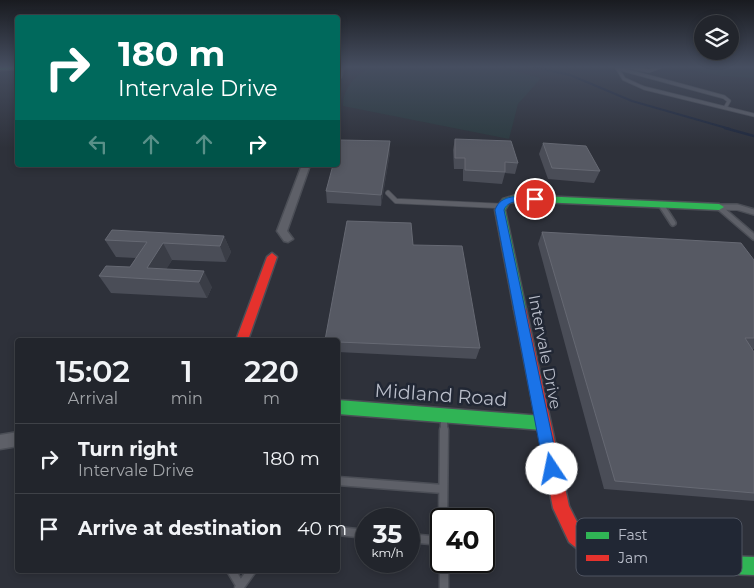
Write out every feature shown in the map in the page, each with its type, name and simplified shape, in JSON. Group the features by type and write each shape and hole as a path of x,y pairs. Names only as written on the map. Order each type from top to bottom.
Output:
{"street":[{"path":"288,239 282,231 305,167"},
{"path":"501,206 516,198 719,207"},
{"name":"Intervale Drive","path":"501,206 500,210 554,485 563,518 570,531 576,537"},
{"path":"243,338 272,257"},
{"name":"Midland Road","path":"340,408 444,414 542,423"},
{"path":"0,442 15,440"}],"lane":[{"path":"668,93 754,116"},
{"path":"711,93 724,97 728,101 725,108"},
{"path":"388,193 396,201 501,206"},
{"path":"661,205 673,223"},
{"path":"719,207 736,207 754,212"},
{"path":"719,207 754,237"},
{"path":"443,508 444,414"},
{"path":"340,481 443,489"},
{"path":"340,531 355,533"},
{"path":"232,573 239,586 250,573"},
{"path":"444,573 444,588"}],"shaded area":[{"path":"345,93 527,93 518,104 509,139 343,106"}],"building":[{"path":"455,139 511,141 518,163 505,162 505,172 465,170 465,158 455,158"},
{"path":"340,140 390,141 381,195 326,191 332,167 340,167"},
{"path":"543,143 586,146 600,171 552,168"},
{"path":"347,221 411,223 413,245 462,246 480,348 340,342 340,338 325,338"},
{"path":"112,230 224,236 220,246 163,243 147,268 204,271 199,282 99,276 106,266 130,267 147,242 105,240"},
{"path":"542,232 741,243 754,260 754,338 745,338 754,352 754,493 615,481"}],"waterway":[{"path":"614,93 632,101 730,129"},
{"path":"725,128 754,136"}],"traffic: fast":[{"path":"520,309 500,210 506,201 516,198 719,207"},
{"path":"340,407 542,423"},
{"path":"742,566 754,566"}],"traffic: jam":[{"path":"243,338 272,257"},
{"path":"520,309 561,508 576,537"}],"route":[{"path":"535,199 516,198 502,205 500,210 552,469"}]}
